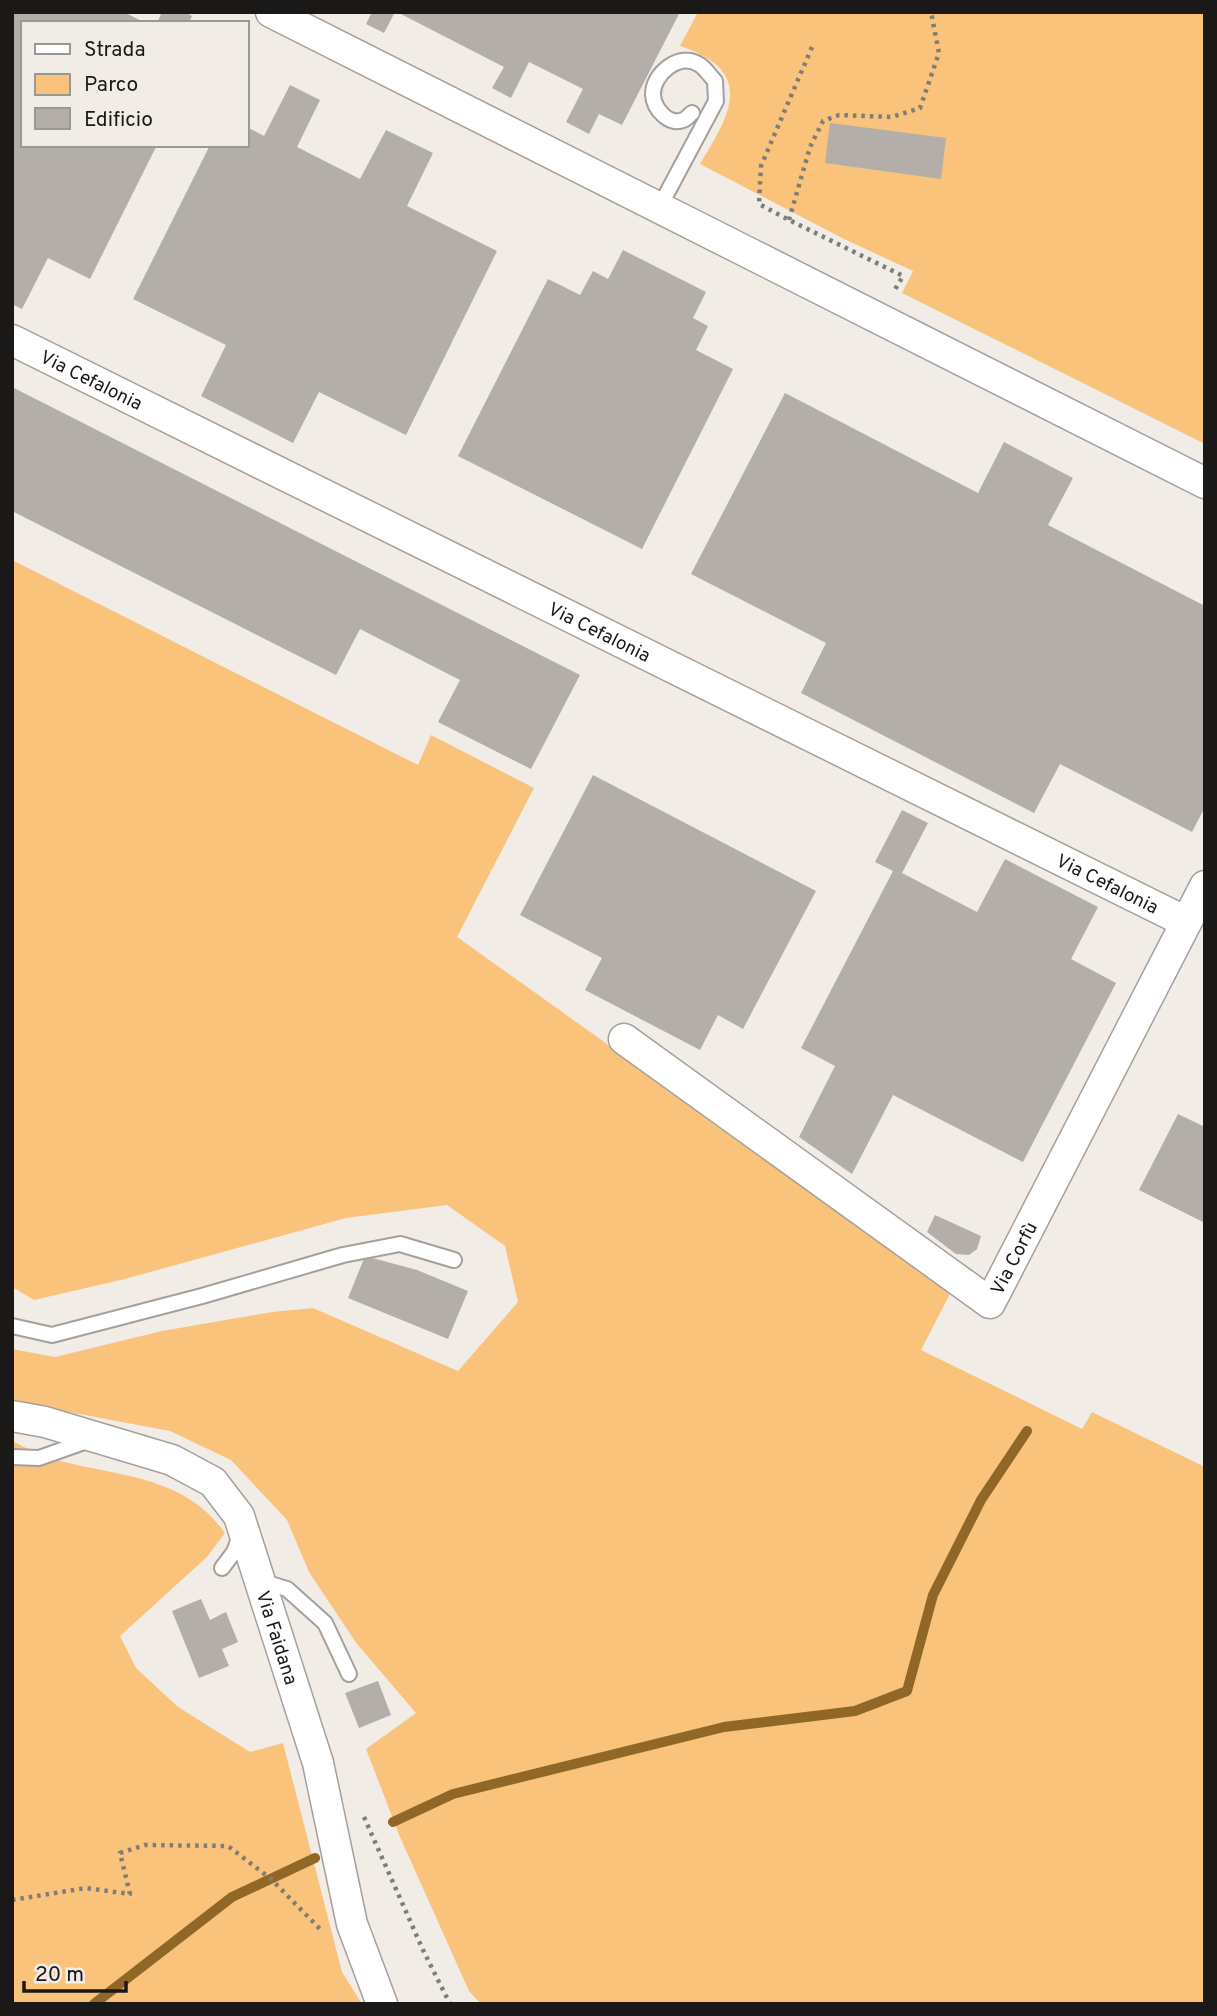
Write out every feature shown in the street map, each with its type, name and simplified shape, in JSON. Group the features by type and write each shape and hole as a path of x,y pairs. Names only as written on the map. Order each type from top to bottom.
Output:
{"street":[{"path":"271,12 1205,483"},
{"name":"Via Cefalonia","path":"12,340 1186,922"},
{"name":"Via Corfù","path":"624,1040 990,1303 1205,886"},
{"name":"Via Faidana","path":"12,1416 45,1422 172,1460 213,1482 239,1516 318,1763 352,1924 382,2004"}],"lane":[{"path":"659,208 716,101 715,81 699,64 688,61 674,63 659,78 653,94 655,104 664,117 672,121 682,121 692,113"},
{"path":"12,1326 52,1335 202,1296 343,1255 400,1244 454,1260"},
{"path":"12,1457 39,1458 98,1437"},
{"path":"222,1568 234,1552 243,1528"},
{"path":"259,1580 287,1589 325,1623 348,1674"}],"path":[{"path":"789,220 810,147 823,121 839,115 892,117 920,108 939,53 931,12"},
{"path":"812,47 761,166 759,204 887,268"},
{"path":"363,1813 423,1950 450,2004"},
{"path":"12,1900 86,1888 130,1894 120,1853 145,1845 228,1846 271,1879 322,1930"}],"green space":[{"path":"698,12 1205,12 1205,444 902,293 913,271 844,239 700,164 721,127 728,110 730,95 728,81 719,68 704,56 680,46"},
{"path":"12,560 418,765 431,735 534,788 457,937 952,1290 921,1350 1082,1429 1092,1412 1205,1467 1205,2004 481,2004 469,1991 400,1837 366,1749 416,1713 357,1644 309,1572 287,1520 231,1460 170,1431 26,1404 12,1398 12,1349 55,1357 162,1331 272,1312 313,1308 458,1371 518,1302 505,1246 447,1205 346,1218 125,1279 34,1300 12,1287"},
{"path":"12,1441 46,1457 167,1487 208,1513 225,1533 207,1557 120,1636 136,1668 178,1707 250,1752 283,1743 342,1972 362,2004 12,2004"}],"building":[{"path":"12,12 124,12 141,21 21,21 21,147 156,147 90,279 48,258 22,309 12,304"},
{"path":"162,12 185,12 192,16 190,21 158,21"},
{"path":"372,12 395,12 384,33 366,24"},
{"path":"397,12 680,12 622,125 599,114 589,134 566,122 583,89 529,62 511,98 492,88 504,67"},
{"path":"290,85 320,100 297,147 360,179 386,130 433,153 407,206 497,251 406,435 319,392 293,443 201,396 226,345 133,299 209,147 248,147 248,128 264,136"},
{"path":"830,123 946,138 941,179 825,163"},
{"path":"623,250 706,292 693,318 708,326 696,350 733,369 642,549 458,456 548,279 580,295 593,271 608,279"},
{"path":"12,387 580,675 531,769 438,722 460,680 360,629 336,675 12,511"},
{"path":"785,393 978,493 1004,442 1073,478 1048,525 1205,606 1205,807 1192,832 1060,764 1034,813 801,693 826,643 691,574"},
{"path":"593,775 816,891 743,1029 718,1015 700,1050 585,990 602,958 520,915"},
{"path":"902,810 928,823 902,873 977,912 1005,859 1098,907 1071,959 1116,983 1023,1162 893,1095 852,1174 799,1137 835,1066 801,1048 893,871 875,862"},
{"path":"1178,1114 1205,1127 1205,1223 1139,1190"},
{"path":"935,1215 981,1236 977,1249 969,1255 956,1254 927,1232"},
{"path":"365,1256 417,1270 468,1291 448,1339 348,1298"},
{"path":"201,1599 210,1620 226,1612 238,1642 222,1649 229,1666 199,1678 172,1611"},
{"path":"378,1681 391,1715 359,1728 345,1693"}],"waterway":[{"path":"393,1822 453,1794 724,1727 855,1711 907,1691 933,1595 981,1500 1027,1431"},
{"path":"94,2004 232,1897 315,1858"}]}
